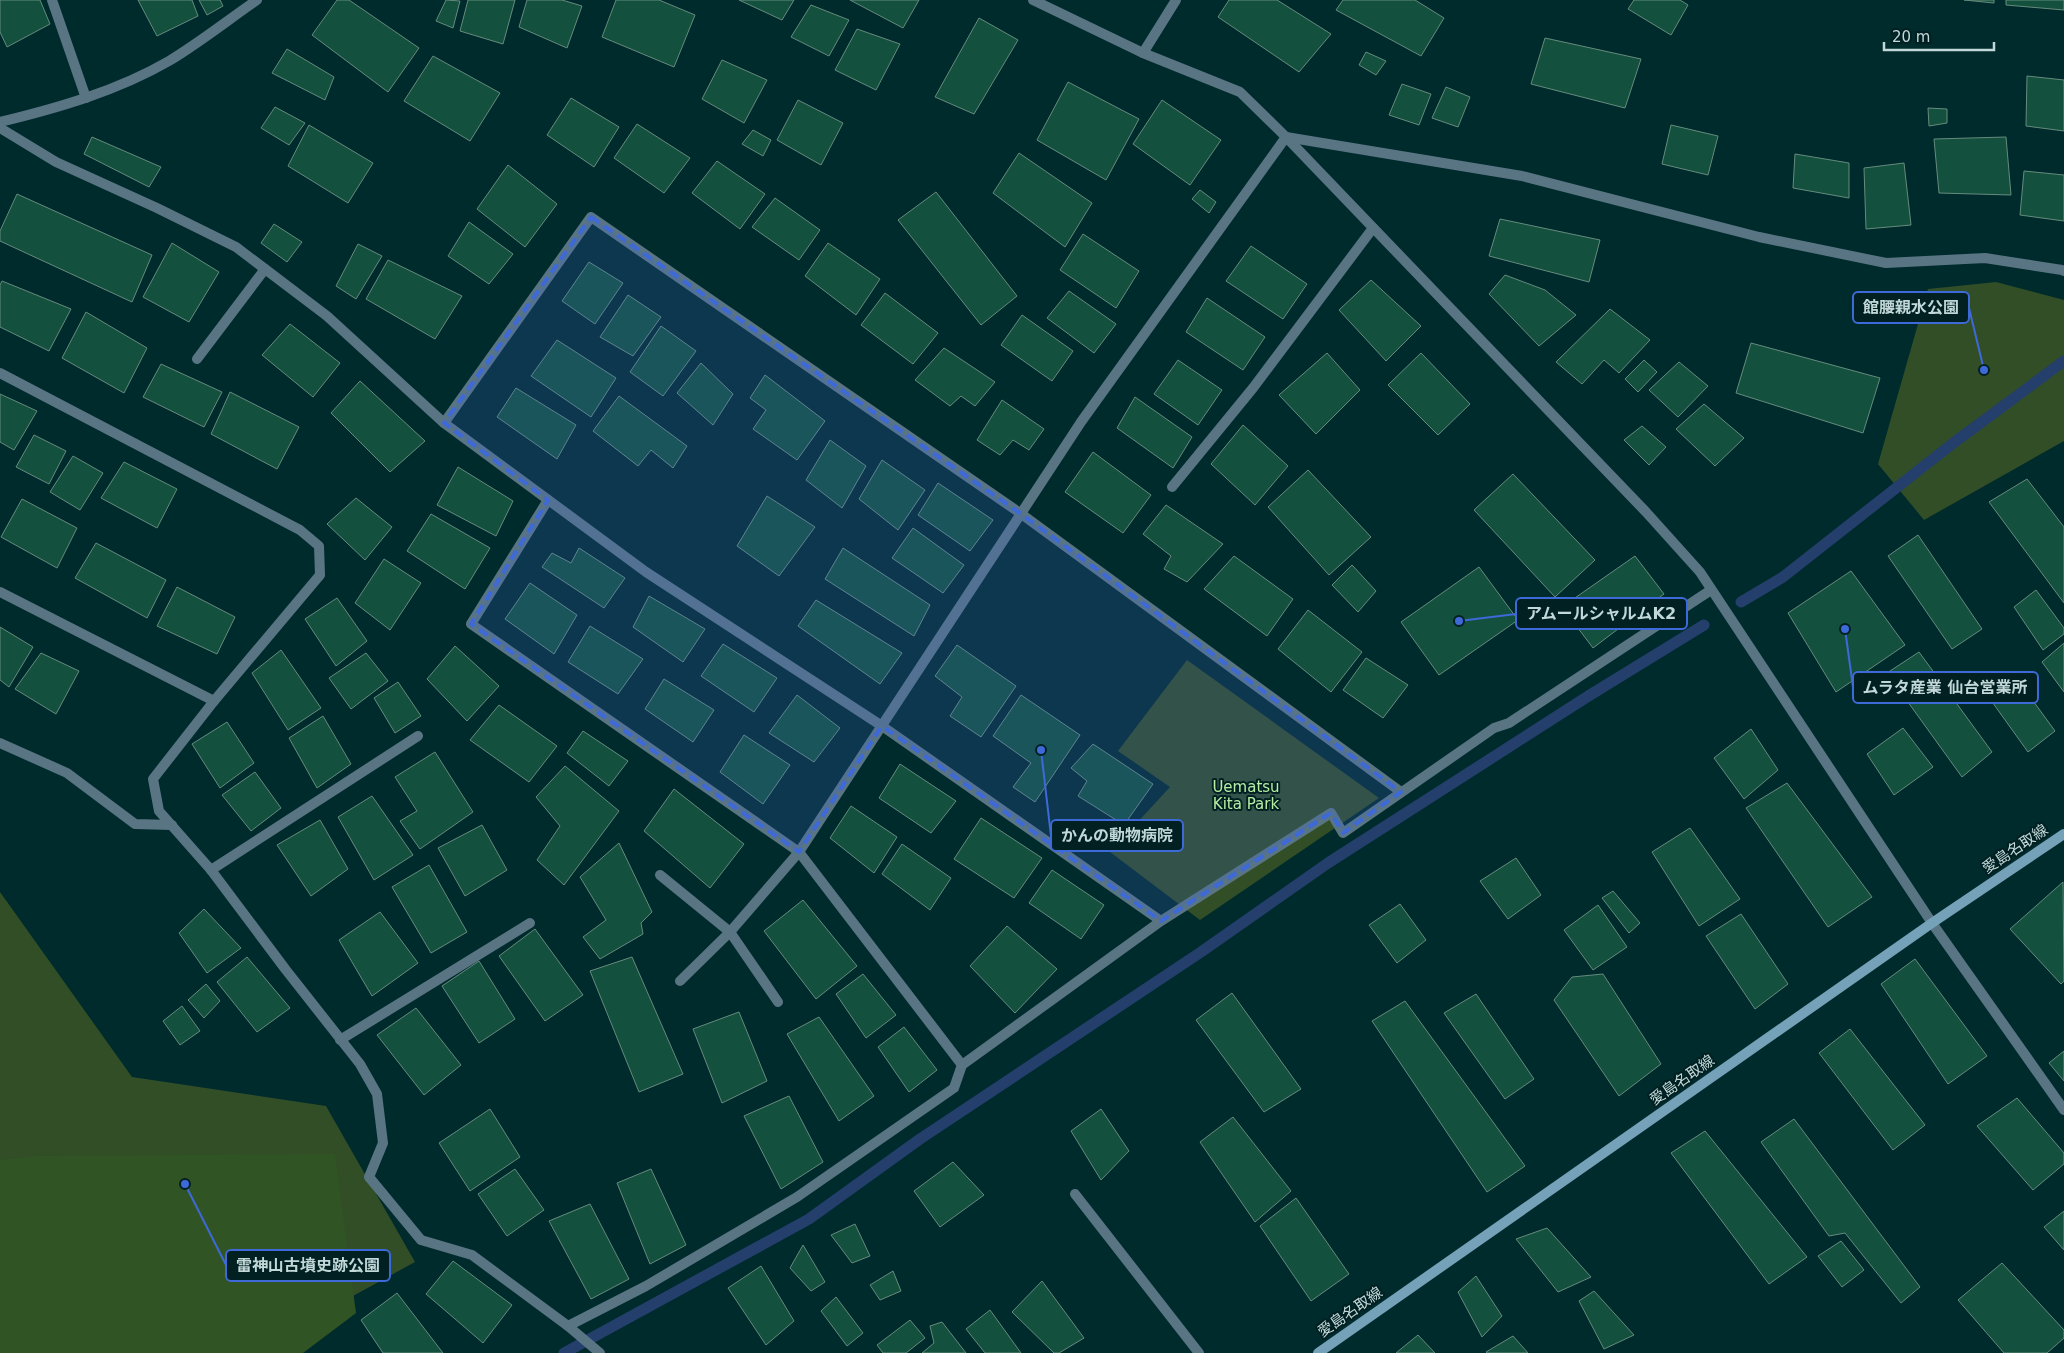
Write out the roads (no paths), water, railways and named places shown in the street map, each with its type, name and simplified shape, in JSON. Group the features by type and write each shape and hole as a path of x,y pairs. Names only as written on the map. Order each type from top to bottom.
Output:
{"main road":[{"name":"愛島名取線","path":"1318,1353 1932,923 2064,834"}],"street":[{"path":"52,0 86,98"},
{"path":"0,122 41,112 107,90 168,61 257,0"},
{"path":"1033,0 1142,53 1240,92 1286,137 1646,512 1700,572 1932,923 2064,1110"},
{"path":"1142,53 1176,0"},
{"path":"0,128 56,162 157,208 236,247 327,316 444,423 646,572 882,726 1161,921"},
{"path":"1286,137 1522,176 1759,237 1886,263 1985,258 2064,271"},
{"path":"680,981 730,932 799,852 1081,422 1286,137"},
{"path":"444,423 591,217 1020,513 1401,792"},
{"path":"1172,487 1253,388 1373,228"},
{"path":"197,359 265,269"},
{"path":"0,373 300,530 319,546 320,575 214,701 153,779 159,811 211,870 360,1064 377,1094 383,1144 369,1177 420,1240 472,1255 579,1334 600,1352"},
{"path":"548,500 471,624 799,852 962,1065"},
{"path":"568,1326 646,1286 797,1197 954,1088 962,1065 1161,921 1330,813 1343,833 1494,728 1509,723 1711,590"},
{"path":"0,592 214,701"},
{"path":"211,870 418,736"},
{"path":"0,743 68,773 135,824 172,825"},
{"path":"660,875 730,932 778,1002"},
{"path":"340,1040 530,923"},
{"path":"1076,1194 1199,1353"}],"waterway":[{"path":"1741,602 1783,577 1952,444 2064,361"},
{"path":"564,1353 809,1219 920,1139 1201,952 1328,863 1590,695 1704,625"}],"place":[{"name":"館腰親水公園","path":"1984,370"},
{"name":"アムールシャルムK2","path":"1459,621"},
{"name":"ムラタ産業 仙台営業所","path":"1845,629"},
{"name":"かんの動物病院","path":"1041,750"},
{"name":"雷神山古墳史跡公園","path":"185,1184"}],"park label":[{"name":"Uematsu Kita Park","path":"1246,796"}]}
